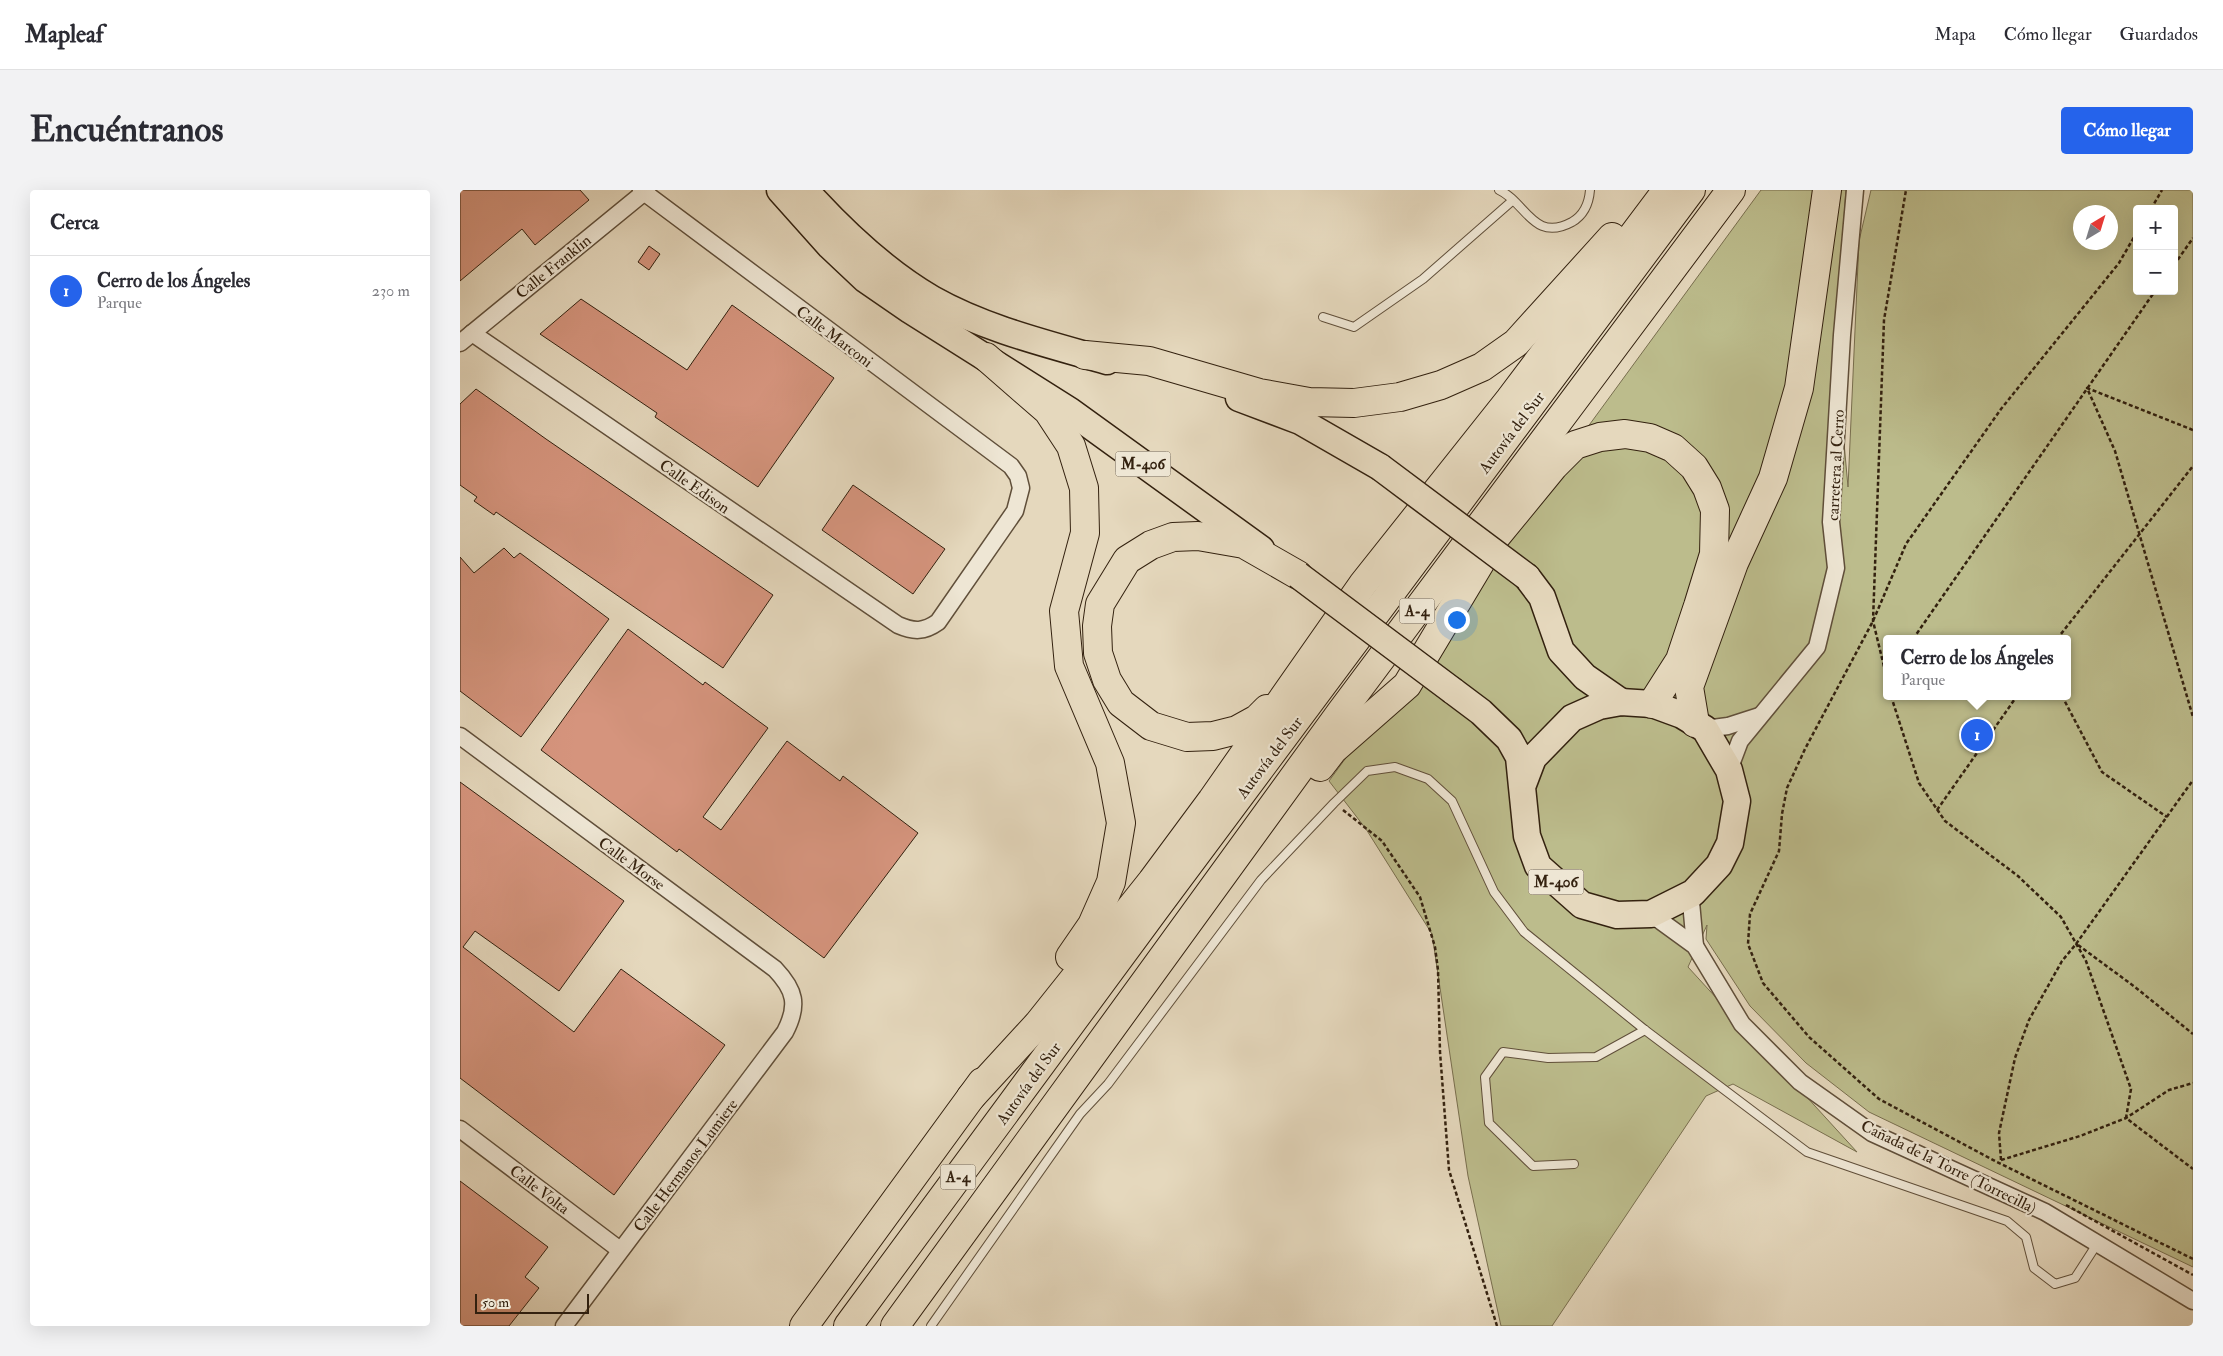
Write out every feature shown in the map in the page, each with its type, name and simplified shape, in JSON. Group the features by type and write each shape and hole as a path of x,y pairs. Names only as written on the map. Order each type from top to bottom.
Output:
{"highway":[{"name":"M-406","path":"780,190 830,246 865,279 910,310 1070,411 1298,575 1481,712 1509,739 1520,757 1522,787 1527,836 1538,866 1582,905 1617,915 1651,914 1693,893 1718,865 1730,844 1737,800 1730,770 1700,726 1682,715 1652,704 1621,702 1599,706 1572,718 1533,758 1522,787"},
{"path":"805,190 887,269 932,299 985,324 1085,355 1254,402 1300,421 1380,467 1527,577 1542,597 1561,651 1585,677 1621,702"},
{"path":"1085,355 1149,361 1259,393 1310,402 1354,403 1400,397 1441,385 1482,367 1516,343 1652,190"},
{"path":"971,1098 1038,1024 1152,881 1212,800 1289,687 1321,646 1363,584 1510,399 1667,190"},
{"name":"Autovía del Sur","path":"848,1326 1162,900 1691,190"},
{"name":"Autovía del Sur","path":"895,1326 1341,712 1731,190"},
{"path":"1700,726 1689,687 1734,562 1773,478 1799,388 1826,190"},
{"path":"971,1098 1092,925 1111,882 1121,823 1110,763 1069,666 1064,611 1085,533 1084,488 1071,446 1048,411 986,357"},
{"path":"1107,1036 1175,959 1333,750 1407,685 1495,538 1554,466 1575,445 1600,438 1626,434 1650,438 1673,448 1694,467 1706,488 1715,510 1714,554 1680,660 1652,704"},
{"path":"1289,687 1257,719 1237,730 1213,736 1187,737 1151,726 1121,703 1107,680 1098,653 1097,626 1100,604 1128,560 1151,545 1173,537 1198,536 1244,544 1298,575"},
{"name":"A-4","path":"804,1326 971,1098"}],"street":[{"name":"carretera al Cerro","path":"1730,770 1740,741 1818,647 1836,568 1831,522 1842,335 1855,190"},
{"name":"Calle Franklin","path":"466,338 644,191"},
{"name":"Calle Marconi","path":"644,191 1011,466 1018,476 1021,488 1015,511 938,622 930,628 921,631"},
{"name":"Calle Edison","path":"466,338 898,625 909,630 921,631"},
{"path":"1700,726 1728,726 1759,716"},
{"name":"Calle Morse","path":"460,736 774,969 787,982 793,999"},
{"path":"1693,893 1691,902 1695,946"},
{"name":"Cañada de la Torre (Torrecilla)","path":"1651,914 1695,946 1742,1024 1800,1082 1872,1133 2044,1212 2193,1301"},
{"name":"Calle Hermanos Lumiere","path":"564,1326 784,1032 793,1017 793,999"},
{"name":"Calle Volta","path":"460,1129 620,1250"}],"lane":[{"path":"1498,190 1512,195 1526,215 1543,228 1564,226 1579,217 1590,201 1590,190"},
{"path":"1323,317 1354,328 1423,279 1512,195"},
{"path":"931,1326 1080,1114 1108,1084 1261,880 1367,771 1395,766 1428,779 1452,801 1494,892 1524,932 1645,1030 1807,1152 2007,1220 2026,1237 2034,1268 2055,1284 2075,1278 2097,1244"},
{"path":"1574,1164 1533,1166 1489,1123 1485,1077 1503,1052 1548,1058 1596,1057 1645,1030"}],"path":[{"path":"1883,662 1873,621 1884,320 1906,190"},
{"path":"2153,205 2162,190"},
{"path":"2178,259 2193,238"},
{"path":"2133,239 2119,263 2001,409 1906,544 1873,621 1805,749 1787,788 1782,814 1779,851 1750,914 1748,944 1763,983 1809,1037 1879,1099 1995,1162 2193,1258"},
{"path":"1916,635 2153,295"},
{"path":"2087,388 2193,430"},
{"path":"2087,388 2116,452 2193,717"},
{"path":"2060,635 2193,466"},
{"path":"1892,700 1919,783 1945,821 2018,876 2061,917 2086,961 2132,1089 2126,1118"},
{"path":"1937,810 2014,700"},
{"path":"2064,700 2102,772 2167,817"},
{"path":"2001,1160 2000,1133 2015,1058 2030,1020 2062,961 2193,780"},
{"path":"1334,803 1382,841 1420,898 1423,907 1435,947 1437,962 1440,1052 1449,1170 1497,1326"},
{"path":"2076,944 2135,987 2193,1034"},
{"path":"1995,1162 2080,1136 2126,1118 2168,1090 2193,1082"},
{"path":"2126,1118 2193,1169"},
{"path":"2060,1201 2193,1274"}],"green space":[{"path":"1761,190 1846,190 1835,343 1848,487 1859,241 1871,190 2193,190 2193,1267 1869,1112 1806,1063 1750,1006 1706,939 1707,925 1688,967 1857,1152 1733,1084 1706,1096 1552,1326 1501,1326 1468,1176 1432,934 1366,829 1329,781"}],"building":[{"path":"460,190 580,190 589,200 535,245 522,229 460,281"},
{"path":"649,246 660,254 649,270 638,262"},
{"path":"581,299 687,370 732,305 834,378 758,487 655,417 657,413 540,334"},
{"path":"476,389 773,595 723,668 496,512 494,515 474,501 477,497 460,485 460,404"},
{"path":"853,485 945,549 913,594 822,530"},
{"path":"504,548 514,558 520,553 609,619 521,737 460,691 460,557 474,573"},
{"path":"628,629 703,685 705,682 768,728 703,817 721,830 787,741 840,781 843,776 918,833 824,958 679,849 677,852 541,750"},
{"path":"460,782 624,901 559,991 475,931 463,947 574,1032 621,969 725,1045 614,1195 460,1078"},
{"path":"460,1181 548,1247 525,1277 539,1288 509,1326 460,1326"}],"place":[{"name":"Cerro de los Ángeles","path":"1977,735"}]}
